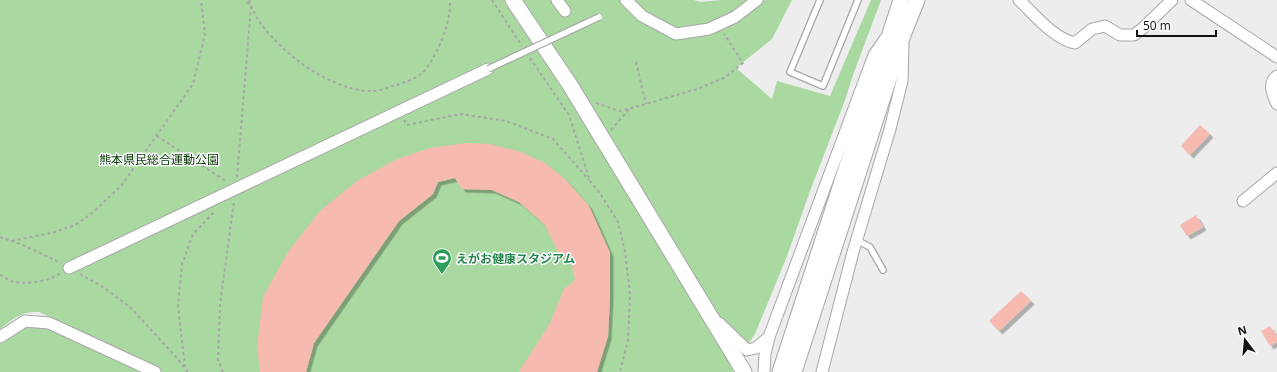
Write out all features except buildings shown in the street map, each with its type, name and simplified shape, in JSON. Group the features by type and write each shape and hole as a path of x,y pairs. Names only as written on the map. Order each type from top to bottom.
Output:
{"street":[{"path":"514,0 570,85 708,313 739,369"},
{"path":"557,0 565,11"},
{"path":"626,0 642,16 676,34 709,29 735,18 757,0"},
{"path":"780,372 794,352 897,33 901,0"},
{"path":"764,372 765,354 769,337 874,55 897,33 917,0"},
{"path":"1019,0 1049,29 1066,41 1075,43 1092,30 1105,26 1120,35 1134,35 1172,0"},
{"path":"1191,0 1277,57"},
{"path":"822,372 856,240 890,129 902,81 897,33"},
{"path":"67,267 488,69"},
{"path":"1277,76 1274,78 1271,90 1277,104"},
{"path":"1242,201 1277,173"},
{"path":"708,313 747,350 756,348 769,337"},
{"path":"0,337 24,321 49,323 154,372"},
{"path":"794,352 794,372"}],"lane":[{"path":"820,0 790,72 823,86 858,0"},
{"path":"488,69 599,17"},
{"path":"856,240 870,247 883,270"}],"path":[{"path":"12,241 55,232 75,225 92,214 122,186 193,84 205,34 201,0"},
{"path":"222,372 218,360 220,305 236,188 251,6 245,0"},
{"path":"249,0 253,12 268,34 293,58 313,71 340,84 358,90 376,91 401,84 420,75 432,60 442,39 449,16 450,0"},
{"path":"492,0 523,47"},
{"path":"596,103 620,110 697,89 724,78 743,63 723,33"},
{"path":"527,54 569,115 590,181"},
{"path":"636,62 646,104"},
{"path":"610,132 630,108"},
{"path":"399,111 407,125 461,114 506,121 553,139 590,181 618,222 625,252 630,294 630,316 628,340 620,372"},
{"path":"157,136 236,188"},
{"path":"185,368 178,306 182,264 193,234 215,211"},
{"path":"0,237 23,245 103,287 131,308 188,372"},
{"path":"0,275 12,281 42,282 56,277 67,267"}],"green space":[{"name":"熊本県民総合運動公園","path":"0,0 694,0 700,2 721,0 792,0 772,39 736,68 772,99 777,81 830,96 871,0 881,0 787,256 755,334 735,363 733,372 162,372 154,366 39,312 22,314 0,329"},
{"path":"38,324 143,372 0,372 0,342 26,325"}],"place":[{"name":"えがお健康スタジアム","path":"442,275"}]}
